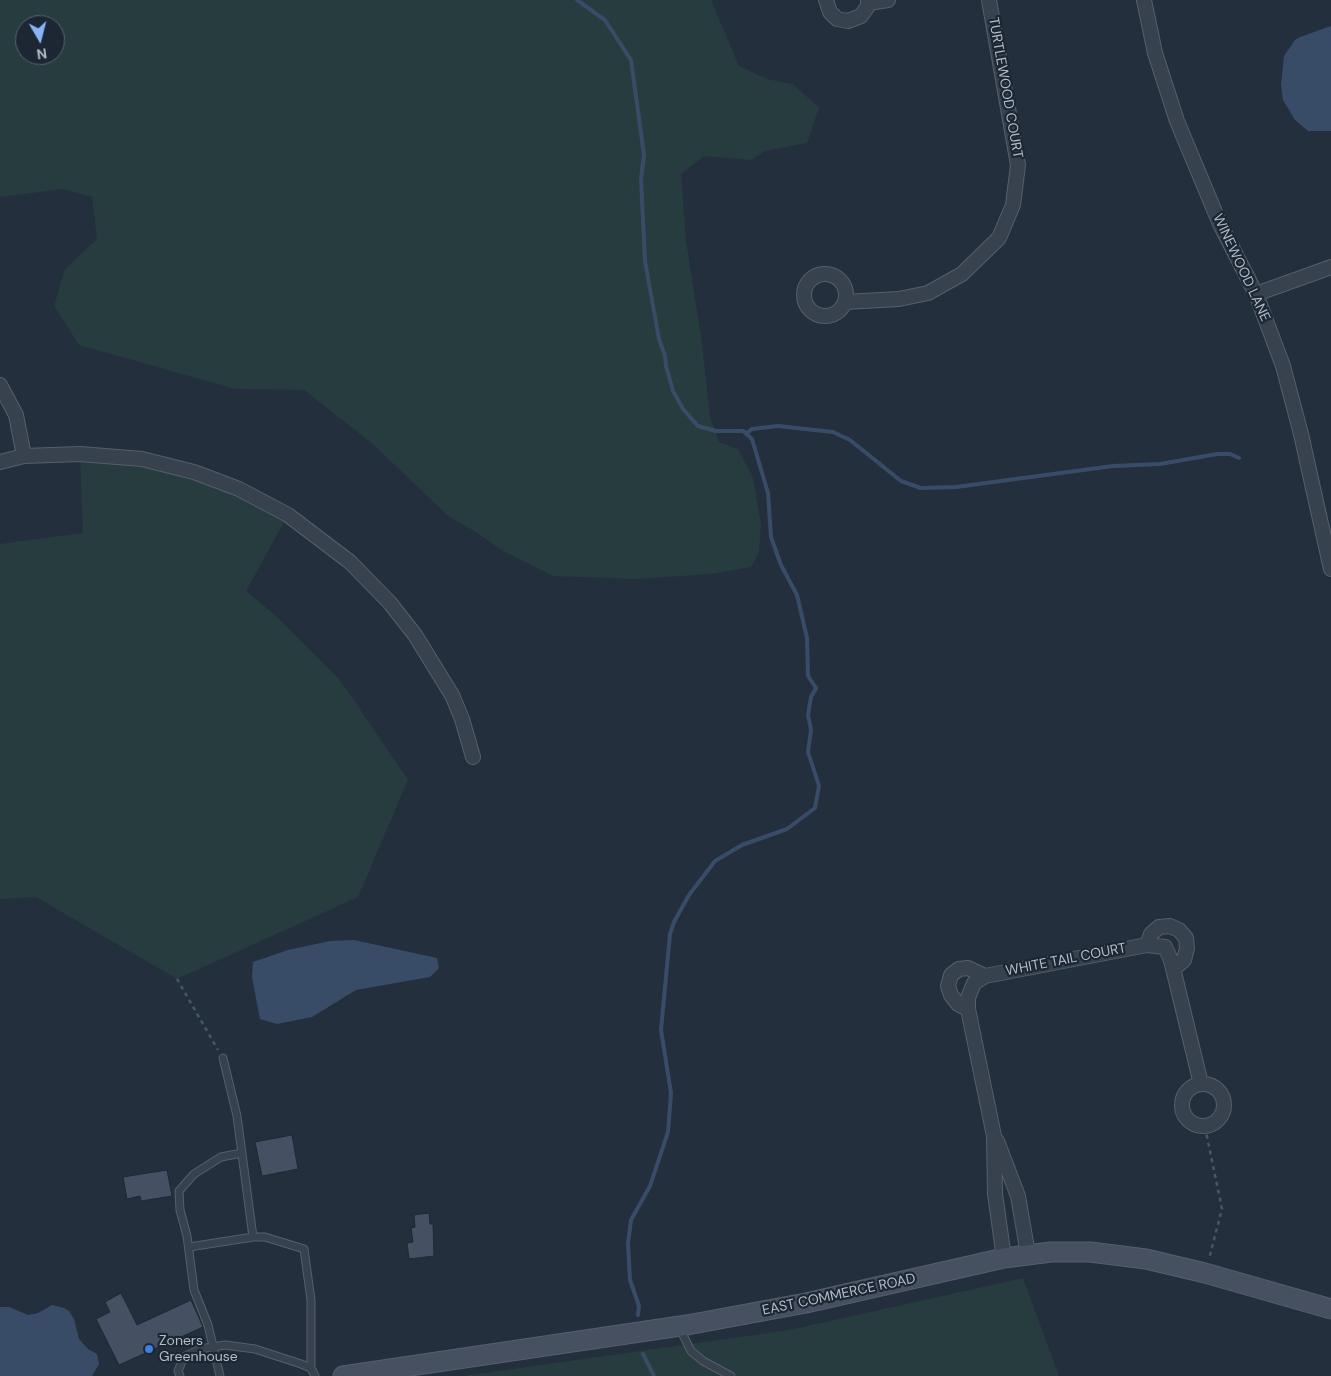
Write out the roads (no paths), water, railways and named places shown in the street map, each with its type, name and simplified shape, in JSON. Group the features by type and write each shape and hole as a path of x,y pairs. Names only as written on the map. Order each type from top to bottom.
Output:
{"main road":[{"name":"EAST COMMERCE ROAD","path":"343,1376 679,1326 806,1303 1004,1258 1064,1251 1108,1253 1146,1259 1205,1273 1331,1309"}],"street":[{"path":"826,0 830,12 838,19 845,21 861,16 868,1 888,0"},
{"name":"TURTLEWOOD COURT","path":"845,302 899,299 928,293 962,274 999,238 1013,205 1018,165 989,0"},
{"name":"WINEWOOD LANE","path":"1144,0 1155,53 1177,121 1220,224 1256,294 1283,366 1301,434 1331,569"},
{"path":"1256,294 1331,267"},
{"path":"0,385 16,415 24,456"},
{"path":"0,462 24,456 80,454 142,459 194,472 239,489 288,516 350,562 390,603 416,635 452,694 462,719 473,757"},
{"path":"1173,969 1184,960 1187,948 1186,938 1179,930 1170,926 1159,927 1151,934 1148,945 1165,947 1173,969 1201,1084"},
{"name":"WHITE TAIL COURT","path":"968,1009 958,1004 951,995 948,986 951,975 959,969 968,968 985,976 1148,945"},
{"path":"985,976 974,983 970,991 968,1009 994,1136 1018,1196 1028,1254"},
{"path":"1201,1084 1217,1089 1224,1103 1220,1117 1214,1123 1205,1127 1193,1124 1185,1118 1181,1104 1186,1092 1201,1084"},
{"path":"994,1136 995,1194 1004,1258"}],"lane":[{"path":"223,1058 236,1116 253,1236"},
{"path":"220,1376 208,1325 194,1290 189,1247 180,1210 179,1192 194,1174 221,1157 242,1154"},
{"path":"189,1247 253,1236 265,1237 304,1249 311,1300 311,1368 315,1376"},
{"path":"679,1326 691,1351 703,1361 731,1376"},
{"path":"180,1376 178,1371 184,1357 200,1348 225,1344 255,1349 311,1368"}],"water":[{"path":"1331,26 1331,131 1308,131 1295,120 1283,100 1281,85 1284,56 1295,40"},
{"path":"354,940 437,958 439,968 430,977 356,990 312,1017 277,1024 260,1019 252,977 253,962 288,950 330,941"},
{"path":"52,1305 69,1311 74,1319 79,1339 88,1349 97,1354 99,1364 92,1376 0,1376 0,1307 9,1307 28,1315 38,1313"}],"waterway":[{"path":"577,0 605,20 631,60 644,155 641,179 645,261 659,339 673,391 683,409 698,426 716,431 743,431 752,439 768,493 771,537 781,565 797,595 807,638 808,676 816,688 811,697 808,715 811,730 808,752 819,786 815,808 787,829 742,845 715,861 689,895 674,922 670,934 661,1030 671,1093 668,1132 650,1186 631,1220 628,1243 630,1280 639,1306 638,1315"},
{"path":"747,433 752,429 778,426 833,432 850,440 901,481 921,488 956,487 1113,466 1160,464 1217,454 1230,454 1239,458"},
{"path":"643,1354 654,1376"}],"place":[{"name":"Zoners Greenhouse","path":"149,1349"}]}
